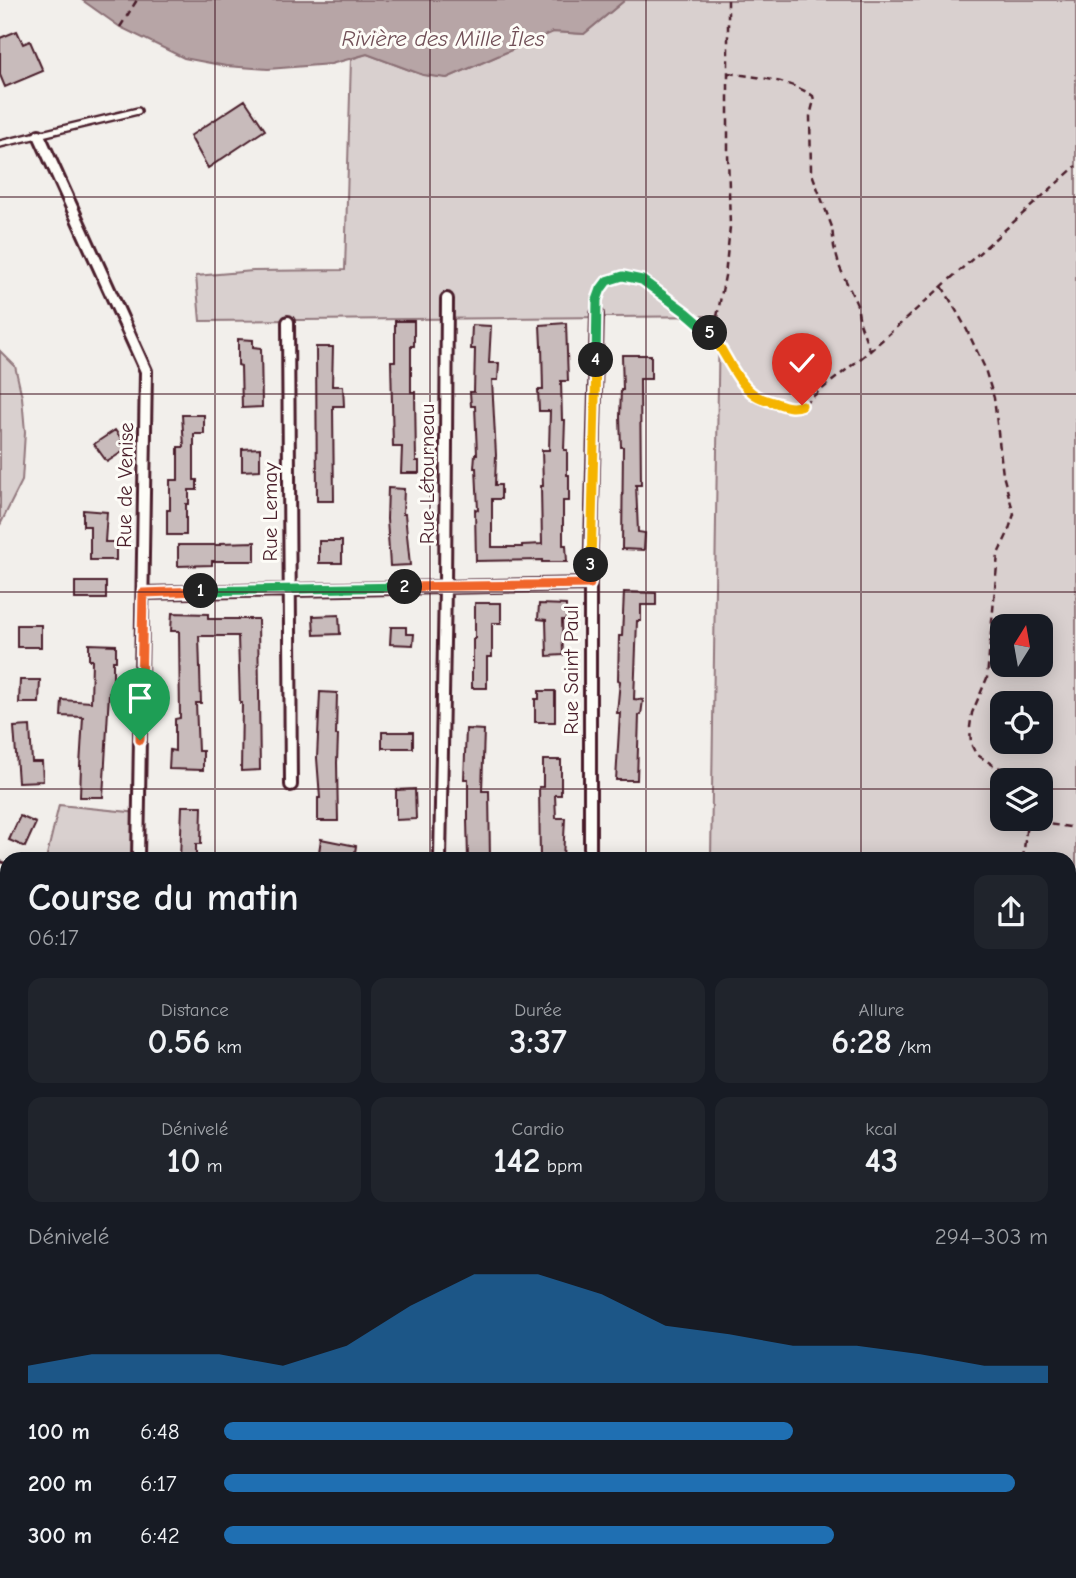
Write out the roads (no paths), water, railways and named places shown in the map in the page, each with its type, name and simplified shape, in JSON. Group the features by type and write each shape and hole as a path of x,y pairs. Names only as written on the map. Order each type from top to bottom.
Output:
{"street":[{"name":"Rue de Venise","path":"39,135 146,372 138,852"},
{"name":"Rue Létourneau","path":"440,852 447,299"},
{"name":"Rue Saint Paul","path":"590,852 590,584 597,314"},
{"name":"Rue Lemay","path":"288,322 291,785"},
{"path":"143,593 590,584"}],"lane":[{"path":"0,144 138,111"}],"water":[{"name":"Rivière des Mille Îles","path":"82,0 625,0 584,34 553,32 447,78 423,75 367,54 331,64 268,69 226,66 184,58 120,27"}]}
